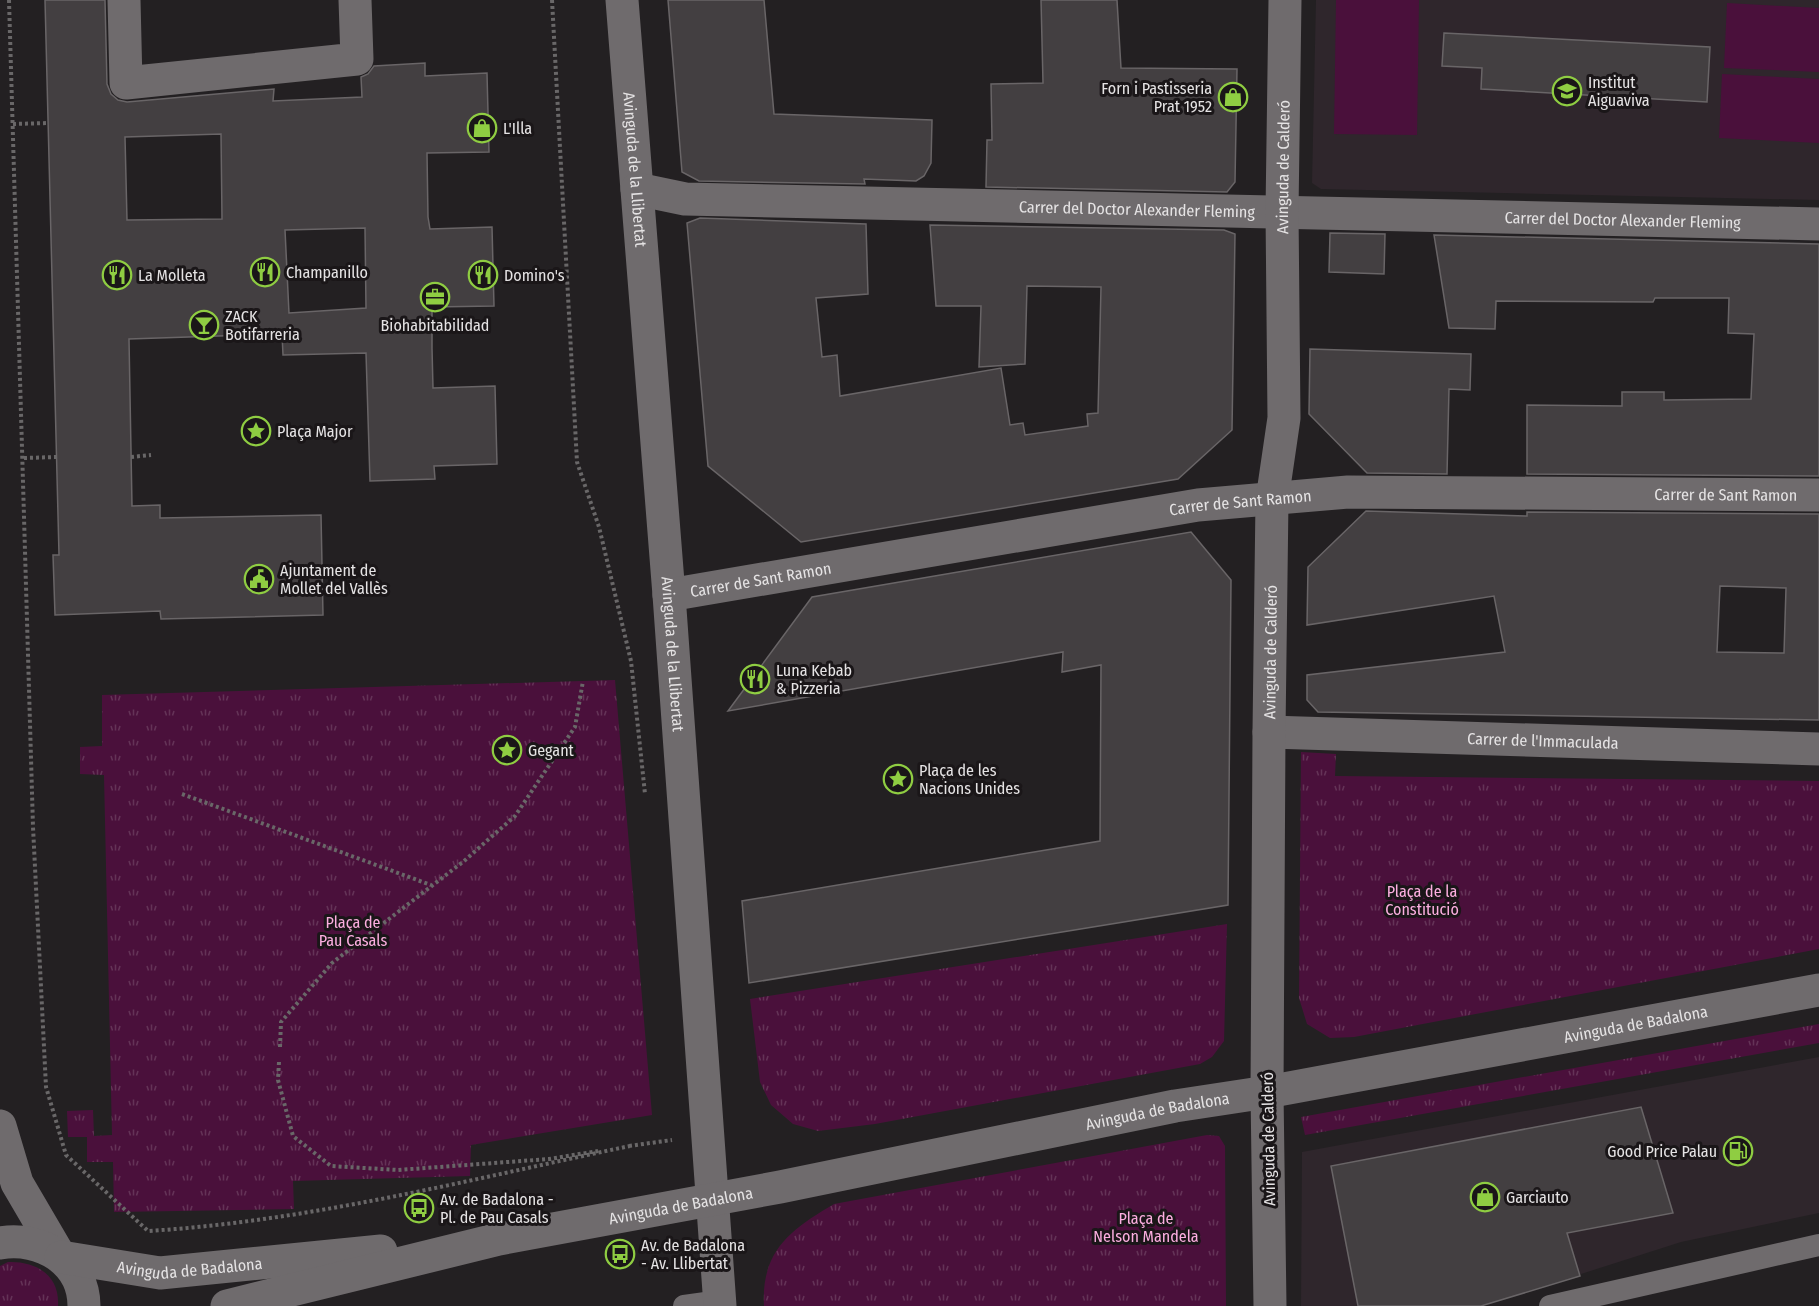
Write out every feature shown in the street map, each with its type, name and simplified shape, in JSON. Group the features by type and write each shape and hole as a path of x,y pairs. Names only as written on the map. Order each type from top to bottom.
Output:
{"street":[{"path":"124,0 126,83 357,59 355,0"},
{"name":"Avinguda de la Llibertat","path":"622,0 669,595 720,1304"},
{"name":"Avinguda de Calderó","path":"1270,1306 1267,1092 1269,732 1272,500 1284,418 1282,211 1285,0"},
{"name":"Carrer del Doctor Alexander Fleming","path":"637,189 685,199 1819,224"},
{"name":"Carrer de Sant Ramon","path":"669,595 1198,505 1348,492 1819,495"},
{"name":"Carrer de l'Immaculada","path":"1269,732 1819,749"},
{"name":"Avinguda de Badalona","path":"227,1306 499,1239 713,1200 1175,1106 1267,1092 1819,990"},
{"path":"0,1126 17,1183 59,1255 74,1270 81,1285 84,1306"},
{"name":"Avinguda de Badalona","path":"6,1239 59,1255 160,1273 499,1239"}],"lane":[{"path":"1550,1306 1819,1245"},
{"path":"684,1306 720,1304"}],"path":[{"path":"9,0 33,827 46,1087 66,1155 148,1231 215,1227 344,1206 630,1146"},
{"path":"552,0 577,462 600,527 631,662"},
{"path":"13,124 48,123"},
{"path":"131,457 151,455"},
{"path":"24,458 57,457"},
{"path":"280,1047 281,1022 332,963 464,861 515,816 575,727 583,681"},
{"path":"182,794 431,885"},
{"path":"279,1062 278,1080 293,1136 331,1166 398,1170 549,1159 674,1139"}],"shaded area":[{"name":"Institut Aiguaviva","path":"1316,0 1819,0 1819,200 1321,189 1312,183"},
{"name":"Garciauto","path":"1819,1057 1819,1213 1681,1242 1481,1306 1301,1306 1302,1152"}],"green space":[{"path":"1336,0 1419,0 1417,135 1334,134"},
{"path":"1727,3 1819,8 1819,72 1724,68"},
{"path":"1722,74 1819,79 1819,143 1719,138"},
{"name":"Plaça de Pau Casals","path":"615,680 652,1115 471,1145 470,1176 293,1181 294,1209 114,1212 113,1162 87,1162 87,1137 68,1137 67,1111 93,1110 94,1136 112,1135 104,775 80,774 80,747 102,746 102,695"},
{"name":"Plaça de la Constitució","path":"1301,752 1336,754 1335,776 1819,781 1819,949 1354,1037 1330,1038 1307,1024 1299,998"},
{"path":"1227,924 1224,1041 1212,1057 1200,1064 875,1124 818,1131 793,1124 771,1105 760,1082 750,999"},
{"path":"1819,1024 1819,1043 1305,1135 1301,1117"},
{"name":"Plaça de Nelson Mandela","path":"1207,1135 1219,1136 1225,1146 1226,1306 764,1306 767,1271 781,1244 804,1223 834,1204"},
{"path":"8,1262 28,1264 44,1272 55,1286 58,1306 0,1306 0,1266"}],"building":[{"path":"45,0 105,0 107,84 111,94 118,100 127,102 274,89 273,101 362,97 361,77 368,74 374,66 425,63 425,76 487,73 489,152 427,153 428,217 430,229 492,227 494,306 432,307 432,348 433,388 495,386 497,464 434,466 435,479 370,481 366,353 283,355 282,334 129,339 132,506 160,505 160,518 321,515 323,615 161,619 160,611 55,615 53,555 59,555","holes":["221,134 222,219 127,220 125,137","365,228 366,308 289,313 285,230"]},
{"path":"668,0 764,0 774,114 932,120 931,163 924,176 916,181 864,179 865,184 699,181 682,172"},
{"path":"1041,0 1117,0 1121,68 1237,69 1235,182 1227,192 986,187 987,140 992,140 991,84 1043,83"},
{"path":"1444,33 1710,47 1707,102 1481,89 1482,68 1442,66"},
{"path":"700,218 866,224 868,294 816,298 822,357 837,355 840,396 1001,368 1010,425 1023,423 1025,435 1088,426 1087,414 1098,413 1101,287 1027,286 1025,364 979,367 981,306 936,306 930,225 1224,230 1235,234 1232,430 1178,479 801,542 708,466 687,223"},
{"path":"1330,233 1385,234 1384,274 1329,272"},
{"path":"1434,235 1819,244 1819,476 1527,474 1527,405 1622,406 1622,392 1664,392 1664,400 1751,399 1754,334 1728,333 1729,298 1655,298 1653,302 1496,301 1495,329 1449,328"},
{"path":"1310,349 1471,354 1470,390 1449,389 1447,474 1367,473 1309,414"},
{"path":"1366,511 1527,516 1527,512 1819,514 1819,720 1318,712 1307,700 1307,675 1505,652 1494,596 1307,625 1308,567","holes":["1720,586 1786,588 1784,653 1717,652"]},
{"path":"1191,532 1231,580 1228,905 749,983 742,901 1100,841 1101,665 1062,672 1063,652 728,711 812,597"},
{"name":"Garciauto","path":"1641,1107 1673,1213 1567,1233 1580,1276 1481,1306 1358,1306 1331,1166"}],"place":[{"name":"Institut Aiguaviva","path":"1567,91"},
{"name":"Forn i Pastisseria Prat 1952","path":"1233,97"},
{"name":"L'Illa","path":"482,128"},
{"name":"Champanillo","path":"265,272"},
{"name":"La Molleta","path":"117,275"},
{"name":"Domino's","path":"483,275"},
{"name":"Biohabitabilidad","path":"435,297"},
{"name":"ZACK Botifarreria","path":"204,325"},
{"name":"Plaça Major","path":"256,431"},
{"name":"Ajuntament de Mollet del Vallès","path":"259,579"},
{"name":"Luna Kebab & Pizzeria","path":"755,679"},
{"name":"Gegant","path":"507,750"},
{"name":"Plaça de les Nacions Unides","path":"898,779"},
{"name":"Good Price Palau","path":"1738,1151"},
{"name":"Garciauto","path":"1485,1197"},
{"name":"Av. de Badalona - Pl. de Pau Casals","path":"419,1208"},
{"name":"Av. de Badalona - Av. Llibertat","path":"620,1254"}]}
